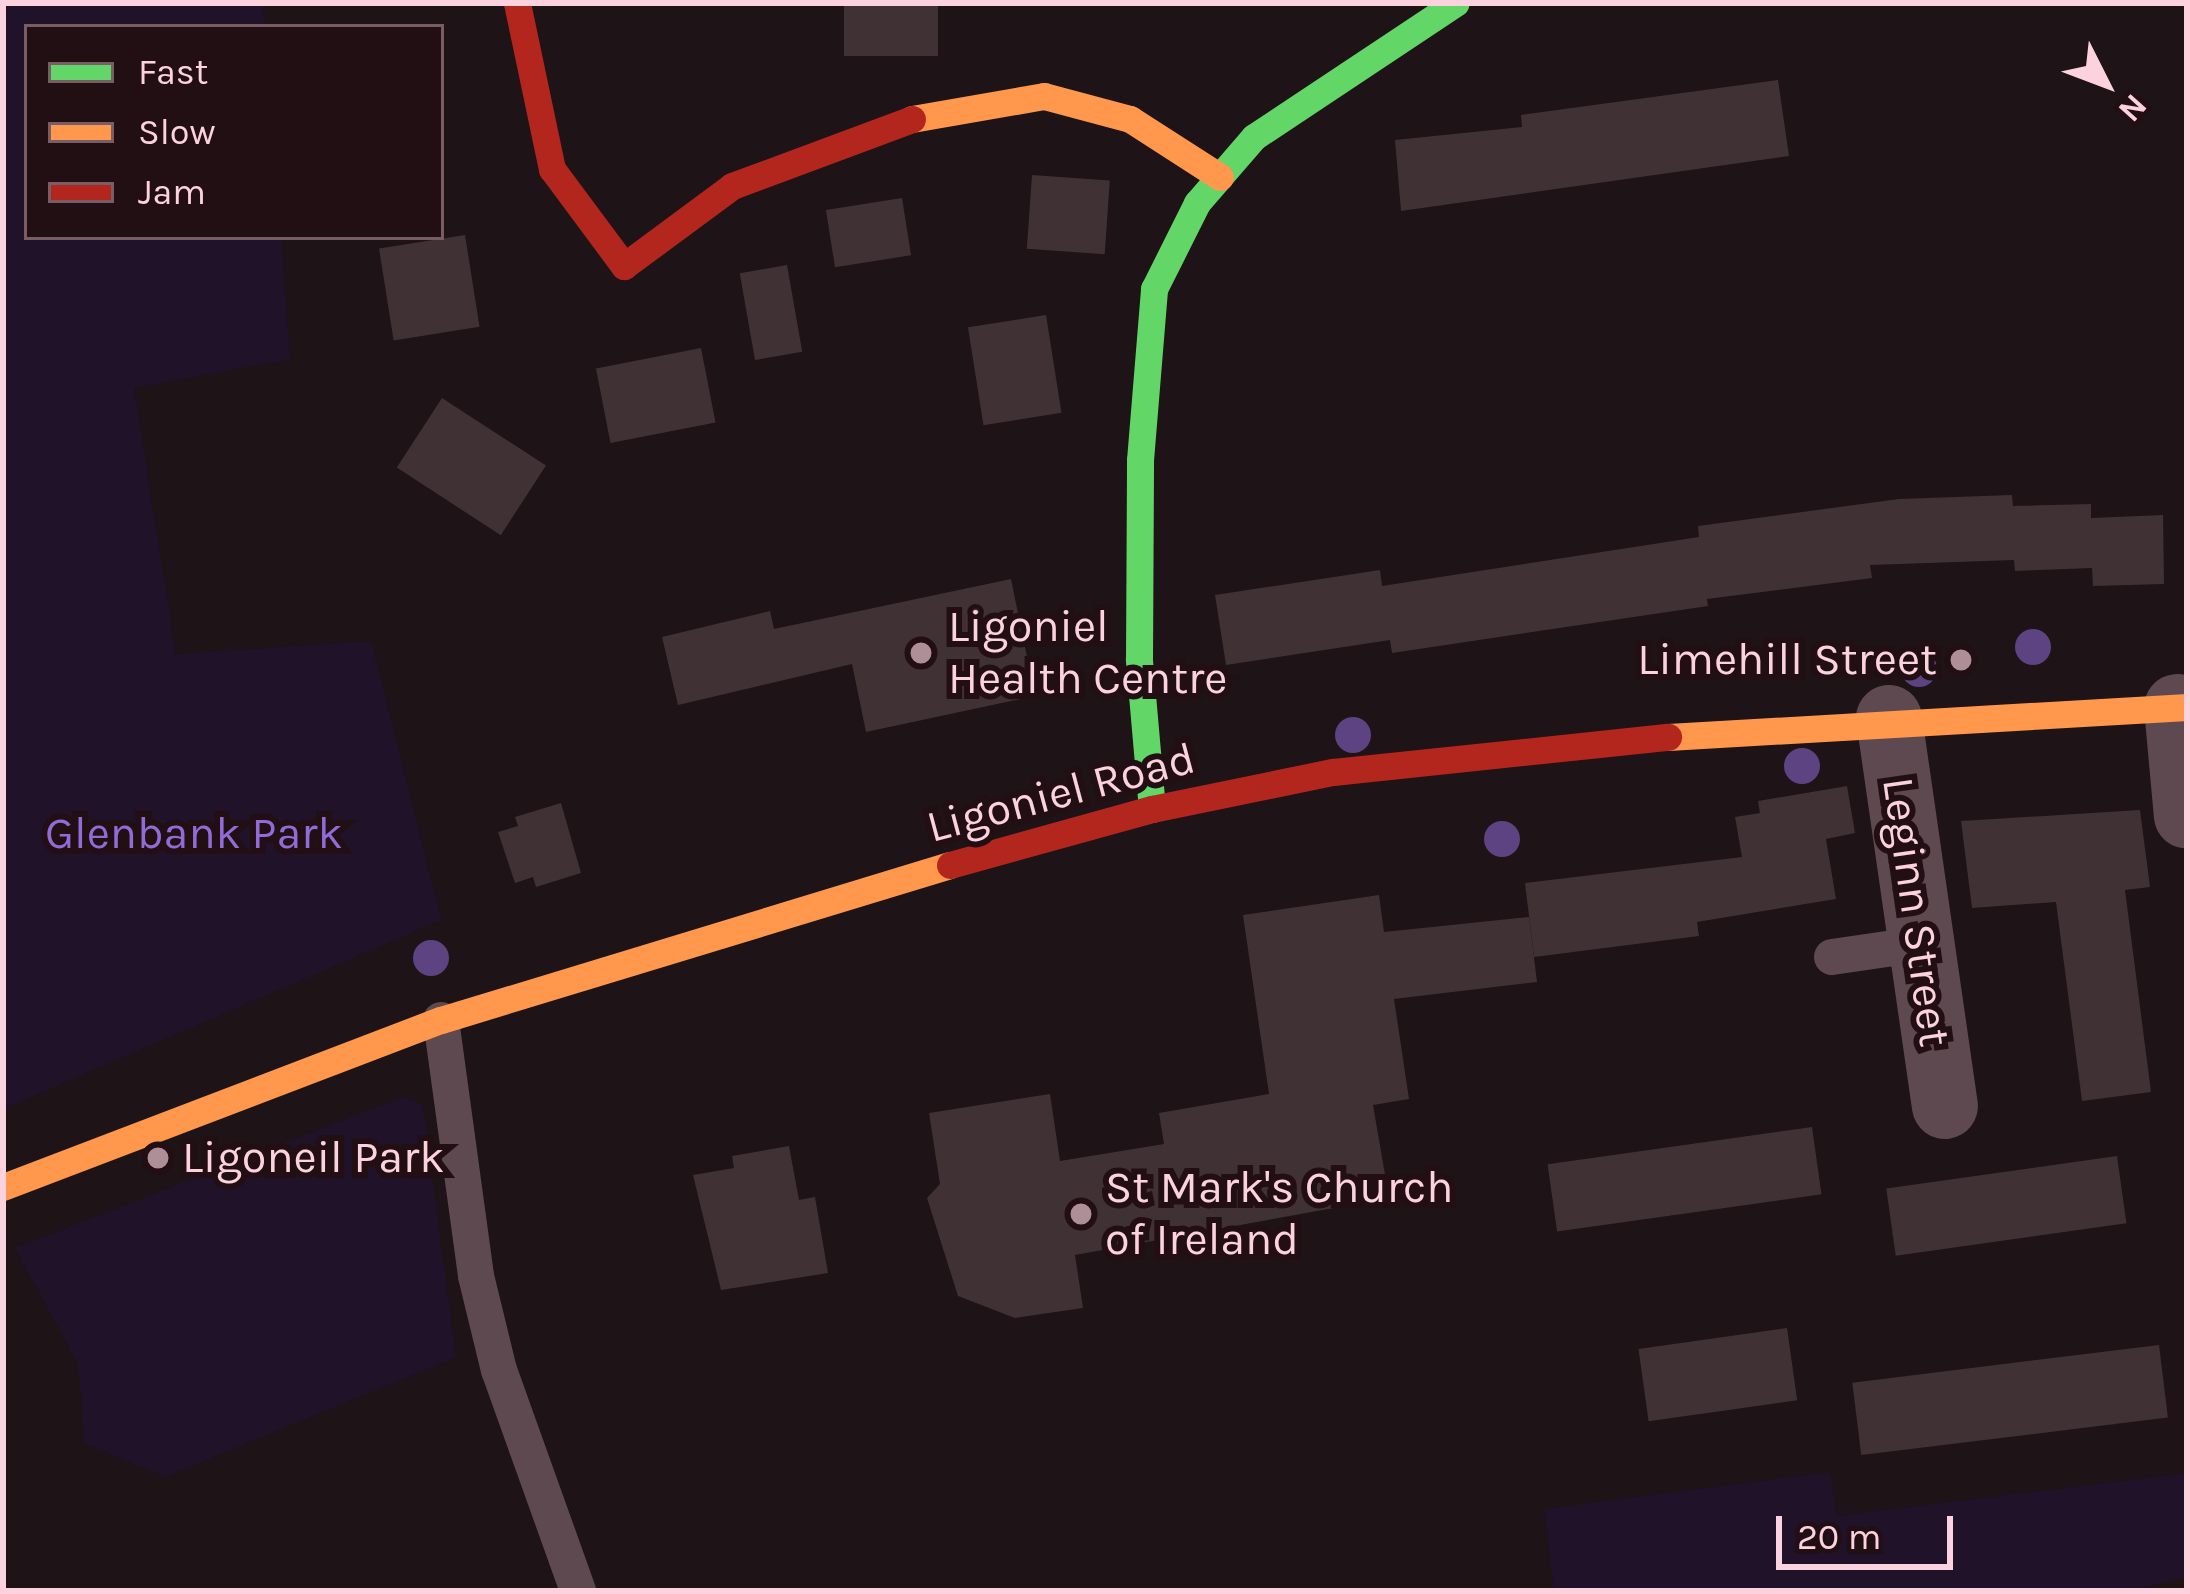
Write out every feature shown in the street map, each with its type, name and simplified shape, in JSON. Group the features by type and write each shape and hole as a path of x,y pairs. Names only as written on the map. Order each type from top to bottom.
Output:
{"street":[{"path":"517,3 552,169 624,266 732,186 891,123 1044,96 1130,119 1220,176"},
{"path":"1152,809 1139,659 1140,460 1154,289 1220,176 1254,137 1456,3"},
{"path":"2182,706 2187,816"},
{"name":"Ligoniel Road","path":"3,1187 441,1020 731,926 1152,809 1333,772 1889,718 2182,706"},
{"name":"Leginn Street","path":"1889,718 1946,1106"}],"lane":[{"path":"1832,958 1921,944"},
{"path":"441,1020 476,1276 499,1370 578,1591"}],"green space":[{"name":"Glenbank Park","path":"3,3 263,3 265,24 24,24 24,240 281,240 290,359 134,388 176,654 371,641 441,920 3,1109"},
{"path":"403,1097 423,1105 456,1357 165,1477 84,1443 78,1364 15,1248"},
{"path":"1830,1472 1837,1516 2187,1473 2187,1577 2125,1591 1554,1591 1544,1509"}],"building":[{"path":"844,3 938,3 938,56 844,56"},
{"path":"1778,80 1789,156 1401,211 1395,140 1522,127 1521,115"},
{"path":"1032,175 1110,180 1105,254 1027,249"},
{"path":"902,198 911,255 835,267 826,210"},
{"path":"465,235 480,327 394,340 379,249"},
{"path":"787,265 802,352 755,360 740,273"},
{"path":"1046,315 1061,413 983,425 968,327"},
{"path":"701,348 716,423 610,443 596,368"},
{"path":"442,398 546,466 501,535 397,468"},
{"path":"2012,495 2013,506 2091,504 2091,518 2163,515 2164,584 2093,586 2092,568 2015,571 2014,560 1870,565 1872,578 1707,599 1708,606 1392,653 1390,640 1226,665 1215,595 1380,570 1382,586 1699,537 1698,526 1899,499"},
{"path":"1011,579 1035,696 866,732 852,664 678,705 662,637 770,611 774,629"},
{"path":"1847,786 1855,833 1826,839 1836,899 1697,922 1699,936 1534,957 1525,883 1742,857 1735,817 1760,813 1758,801"},
{"path":"561,803 581,873 536,887 533,877 515,883 498,832 518,826 515,817"},
{"path":"2140,810 2150,887 2125,890 2151,1092 2082,1101 2056,902 1972,908 1961,821"},
{"path":"1379,895 1384,932 1529,917 1537,982 1394,999 1409,1099 1373,1105 1389,1198 1075,1255 1083,1308 1015,1318 958,1296 927,1198 940,1184 929,1113 1050,1094 1060,1161 1164,1144 1159,1113 1269,1094 1243,915"},
{"path":"1812,1127 1821,1194 1557,1231 1548,1164"},
{"path":"789,1146 799,1200 815,1197 828,1273 721,1290 693,1175 734,1168 732,1156"},
{"path":"2117,1156 2126,1223 1896,1256 1886,1188"},
{"path":"1787,1328 1797,1400 1649,1421 1638,1349"},
{"path":"2159,1345 2168,1417 1861,1455 1852,1383"}],"traffic: fast":[{"path":"1152,809 1139,659 1140,460 1154,289 1197,203 1254,137 1456,3"}],"traffic: slow":[{"path":"912,119 1044,96 1130,119 1220,177"},
{"path":"1668,737 2187,707"},
{"path":"3,1187 441,1020 950,865"}],"traffic: jam":[{"path":"517,3 552,169 624,266 732,186 912,119"},
{"path":"950,865 1152,809 1333,772 1668,737"}],"place":[{"name":"Ligoniel Health Centre","path":"921,653"},
{"name":"Limehill Street","path":"1961,660"},
{"name":"Ligoneil Park","path":"158,1158"},
{"name":"St Mark's Church of Ireland","path":"1081,1214"}]}
